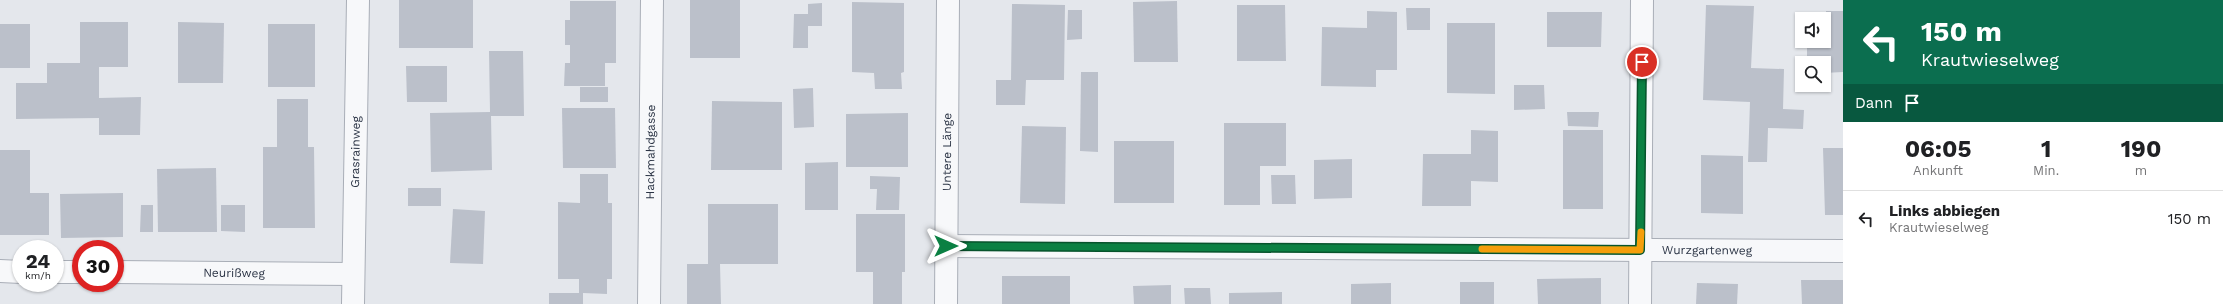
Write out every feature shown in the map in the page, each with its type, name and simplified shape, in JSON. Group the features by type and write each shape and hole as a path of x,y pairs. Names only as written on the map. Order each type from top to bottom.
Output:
{"street":[{"name":"Grasrainweg","path":"353,304 358,0"},
{"name":"Hackmahdgasse","path":"649,304 652,0"},
{"name":"Untere Länge","path":"946,304 948,0"},
{"path":"1640,304 1642,0"},
{"name":"Wurzgartenweg","path":"946,246 1843,251"},
{"path":"0,271 12,272"},
{"name":"Neurißweg","path":"124,272 354,274"}],"building":[{"path":"399,0 473,0 473,48 399,48"},
{"path":"690,0 740,0 740,58 690,58"},
{"path":"570,1 616,1 616,63 605,63 605,86 564,86 565,63 570,63 570,45 565,45 565,20 570,20"},
{"path":"1177,1 1178,62 1134,62 1133,2"},
{"path":"852,2 904,3 904,72 901,73 902,89 875,89 874,73 852,72"},
{"path":"822,3 822,26 808,26 808,48 793,48 794,14 808,14 808,4"},
{"path":"1012,4 1065,5 1064,80 1026,80 1025,105 996,105 996,80 1011,80"},
{"path":"1237,5 1285,5 1286,61 1237,61"},
{"path":"1706,5 1754,6 1751,68 1784,69 1783,109 1804,110 1803,129 1768,128 1767,162 1748,162 1750,102 1703,100"},
{"path":"1406,8 1430,8 1430,30 1407,30"},
{"path":"1068,10 1082,10 1082,39 1067,40"},
{"path":"1367,11 1397,12 1397,70 1376,70 1376,87 1321,86 1322,27 1367,28"},
{"path":"1843,11 1843,72 1831,73 1831,56 1807,56 1807,48 1831,48 1831,12 1826,12"},
{"path":"1547,12 1602,12 1601,47 1547,47"},
{"path":"80,22 128,22 128,67 99,67 99,98 141,97 140,135 99,135 99,118 16,119 16,83 47,83 47,63 80,63"},
{"path":"178,22 224,23 223,83 178,83"},
{"path":"1447,23 1495,23 1495,94 1447,93"},
{"path":"0,24 30,24 30,68 0,68"},
{"path":"268,24 315,24 315,87 268,87"},
{"path":"489,51 523,51 524,116 491,116 492,170 431,172 430,113 490,112"},
{"path":"406,66 447,66 447,102 407,102"},
{"path":"1081,72 1098,72 1098,152 1080,151"},
{"path":"1514,85 1544,85 1545,109 1514,110"},
{"path":"580,87 608,87 608,102 580,102"},
{"path":"813,88 814,127 794,128 793,89"},
{"path":"277,99 308,99 308,147 314,147 315,228 263,228 263,147 277,147"},
{"path":"712,101 782,102 782,170 711,170"},
{"path":"562,108 615,108 616,168 563,168"},
{"path":"1567,112 1599,112 1598,127 1568,126"},
{"path":"908,113 908,167 846,167 846,114"},
{"path":"1224,123 1286,123 1286,166 1260,166 1260,205 1224,205"},
{"path":"1022,126 1066,127 1065,204 1020,203"},
{"path":"1471,130 1498,131 1498,182 1471,181 1471,206 1422,206 1423,154 1471,154"},
{"path":"1563,130 1603,130 1603,209 1563,209"},
{"path":"1114,141 1174,141 1174,203 1114,203"},
{"path":"1823,148 1843,148 1843,215 1825,215"},
{"path":"0,150 30,150 30,193 49,193 49,235 0,235"},
{"path":"1701,155 1743,156 1743,214 1701,213"},
{"path":"1352,159 1352,198 1314,199 1314,160"},
{"path":"838,162 838,210 805,210 805,163"},
{"path":"216,168 217,232 158,232 157,169"},
{"path":"580,174 608,174 608,203 612,203 612,279 607,279 607,294 583,293 583,304 549,304 549,293 579,293 579,279 558,279 558,202 580,203"},
{"path":"1271,175 1295,175 1296,204 1272,204"},
{"path":"870,176 900,177 899,210 876,210 877,189 870,189"},
{"path":"408,188 441,188 441,206 408,206"},
{"path":"123,193 123,237 61,238 60,194"},
{"path":"708,204 778,204 778,264 720,264 721,304 687,304 687,264 708,264"},
{"path":"141,205 153,205 153,232 140,232"},
{"path":"221,205 245,205 245,232 221,231"},
{"path":"453,209 485,211 483,264 450,263"},
{"path":"856,214 905,214 905,272 902,272 902,304 873,304 873,272 856,272"},
{"path":"1002,276 1070,276 1070,304 1002,304"},
{"path":"1601,278 1601,304 1538,304 1537,279"},
{"path":"1801,280 1843,280 1843,304 1802,304"},
{"path":"1460,282 1494,282 1494,304 1460,304"},
{"path":"1391,283 1391,304 1351,304 1351,284"},
{"path":"1697,283 1738,284 1737,304 1696,304"},
{"path":"1171,285 1171,304 1134,304 1133,286"},
{"path":"1184,288 1210,288 1211,304 1185,304"},
{"path":"1282,292 1282,304 1229,304 1229,293"}],"slow traffic":[{"path":"1482,249 1640,250 1641,232"}],"route":[{"path":"946,246 1640,250 1642,62"}]}
